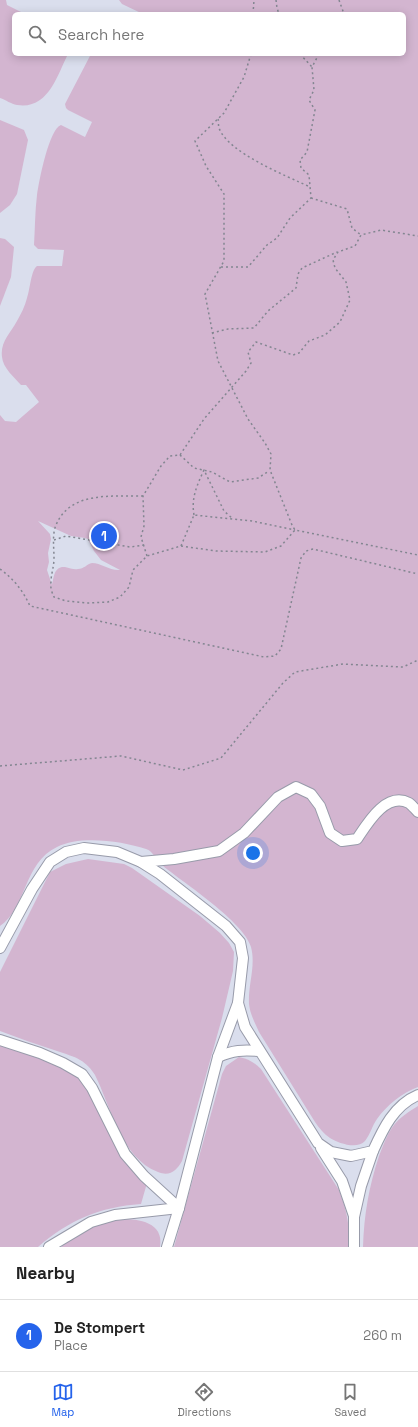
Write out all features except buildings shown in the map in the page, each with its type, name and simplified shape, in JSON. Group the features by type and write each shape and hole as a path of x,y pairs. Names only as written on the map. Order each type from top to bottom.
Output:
{"lane":[{"path":"141,862 174,859 219,851 244,833 278,797 296,787 311,794 320,806 330,833 342,841 357,839 367,824 384,804 396,800 409,803 418,812"},
{"path":"0,948 10,928 50,862 66,852 84,848 117,852 141,862 160,874 226,926 240,942 243,958 238,1003 218,1057 179,1208 167,1247"},
{"path":"0,934 10,928"},
{"path":"238,1003 245,1028 258,1051 342,1181 354,1217"},
{"path":"0,1040 57,1060 82,1074 92,1088 124,1154 144,1176 179,1208"},
{"path":"218,1057 227,1053 241,1050 258,1051"},
{"path":"354,1247 354,1217 361,1186 380,1134 390,1117 402,1105 418,1095"},
{"path":"318,1143 331,1152 351,1156 373,1151"},
{"path":"49,1247 90,1222 115,1215 179,1208"}],"path":[{"path":"253,12 254,0"},
{"path":"276,0 278,12"},
{"path":"339,0 343,12"},
{"path":"250,56 244,77 224,113 195,141 206,166 224,194 224,261 206,294 218,361 248,419 271,454 270,470 295,530"},
{"path":"302,56 312,67"},
{"path":"311,198 309,175 301,168 300,160 306,152 315,110 309,100 314,90 312,67 318,56"},
{"path":"218,119 219,128 232,145 264,165 310,187"},
{"path":"221,267 248,267 267,245 277,238 290,218 311,198"},
{"path":"311,198 347,209 352,228 361,235"},
{"path":"212,333 228,329 254,328 268,311 296,288 298,274 302,268 355,246 361,235 381,230 418,236"},
{"path":"180,455 204,419 251,364 248,352 256,342 293,355 299,353 309,341 325,335 340,322 350,300 346,282 335,268 333,260 338,252"},
{"path":"147,556 141,537 144,526 143,496 161,466 170,456 180,455 194,468 212,472 230,482 258,478 270,470"},
{"path":"181,546 194,515 192,504 204,470"},
{"path":"204,470 224,511 234,520"},
{"path":"143,496 90,498 77,502 64,512 56,525 54,540 54,564 50,584 54,597 66,601 87,603 108,602 120,598 130,587 133,570 147,556 181,546 216,551 264,552 281,546 295,530"},
{"path":"194,515 252,521 418,555"},
{"path":"54,540 66,536 130,547 144,546"},
{"path":"0,569 9,576 24,593 30,606 264,657 275,656 281,649 301,558 306,551 313,549 418,574"},
{"path":"0,766 120,756 182,770 220,758 283,683 295,672 343,664 403,667 418,660"}],"shaded area":[{"path":"0,0 6,0 7,5 21,12 12,12 12,56 67,56 50,90 44,97 28,105 17,105 0,98"},
{"path":"119,0 418,0 418,1087 390,1104 377,1119 365,1141 362,1144 357,1145 348,1145 338,1142 330,1138 322,1131 259,1032 249,1004 253,961 251,947 246,937 226,915 163,866 148,850 136,846 101,840 77,841 66,843 57,847 46,854 38,863 31,874 15,909 9,918 0,926 0,415 5,421 16,422 39,402 26,385 21,385 12,376 4,365 2,352 4,342 24,307 35,268 37,266 62,266 64,250 38,249 34,245 38,188 45,156 52,136 61,125 85,137 92,122 68,110 65,104 90,56 406,56 406,12 139,12 122,4","holes":["38,521 71,536 88,539 94,551 101,560 120,570 92,563 80,569 61,567 55,573 52,585 47,570 51,539 50,534"]},
{"path":"0,120 24,130 28,140 17,194 10,205 0,213"},
{"path":"0,238 5,239 14,247 11,277 0,306"},
{"path":"88,859 124,864 132,868 200,916 220,933 229,943 234,952 233,971 222,1018 182,1161 173,1172 170,1173 166,1174 158,1172 145,1165 126,1144 112,1116 95,1075 84,1063 72,1056 0,1031 0,972 50,872 66,864"},
{"path":"0,1045 67,1068 77,1073 87,1087 99,1114 121,1154 147,1183 141,1204 112,1208 86,1216 61,1229 38,1247 0,1247"},
{"path":"239,1057 251,1061 261,1069 339,1190 347,1218 349,1233 348,1247 174,1247 222,1074 226,1066"},
{"path":"418,1106 418,1247 363,1247 372,1178 379,1156 387,1136 396,1122"},
{"path":"121,1219 142,1221 154,1227 158,1232 160,1247 61,1247 82,1232 105,1223"}],"place":[{"name":"De Stompert","path":"104,536"}]}
